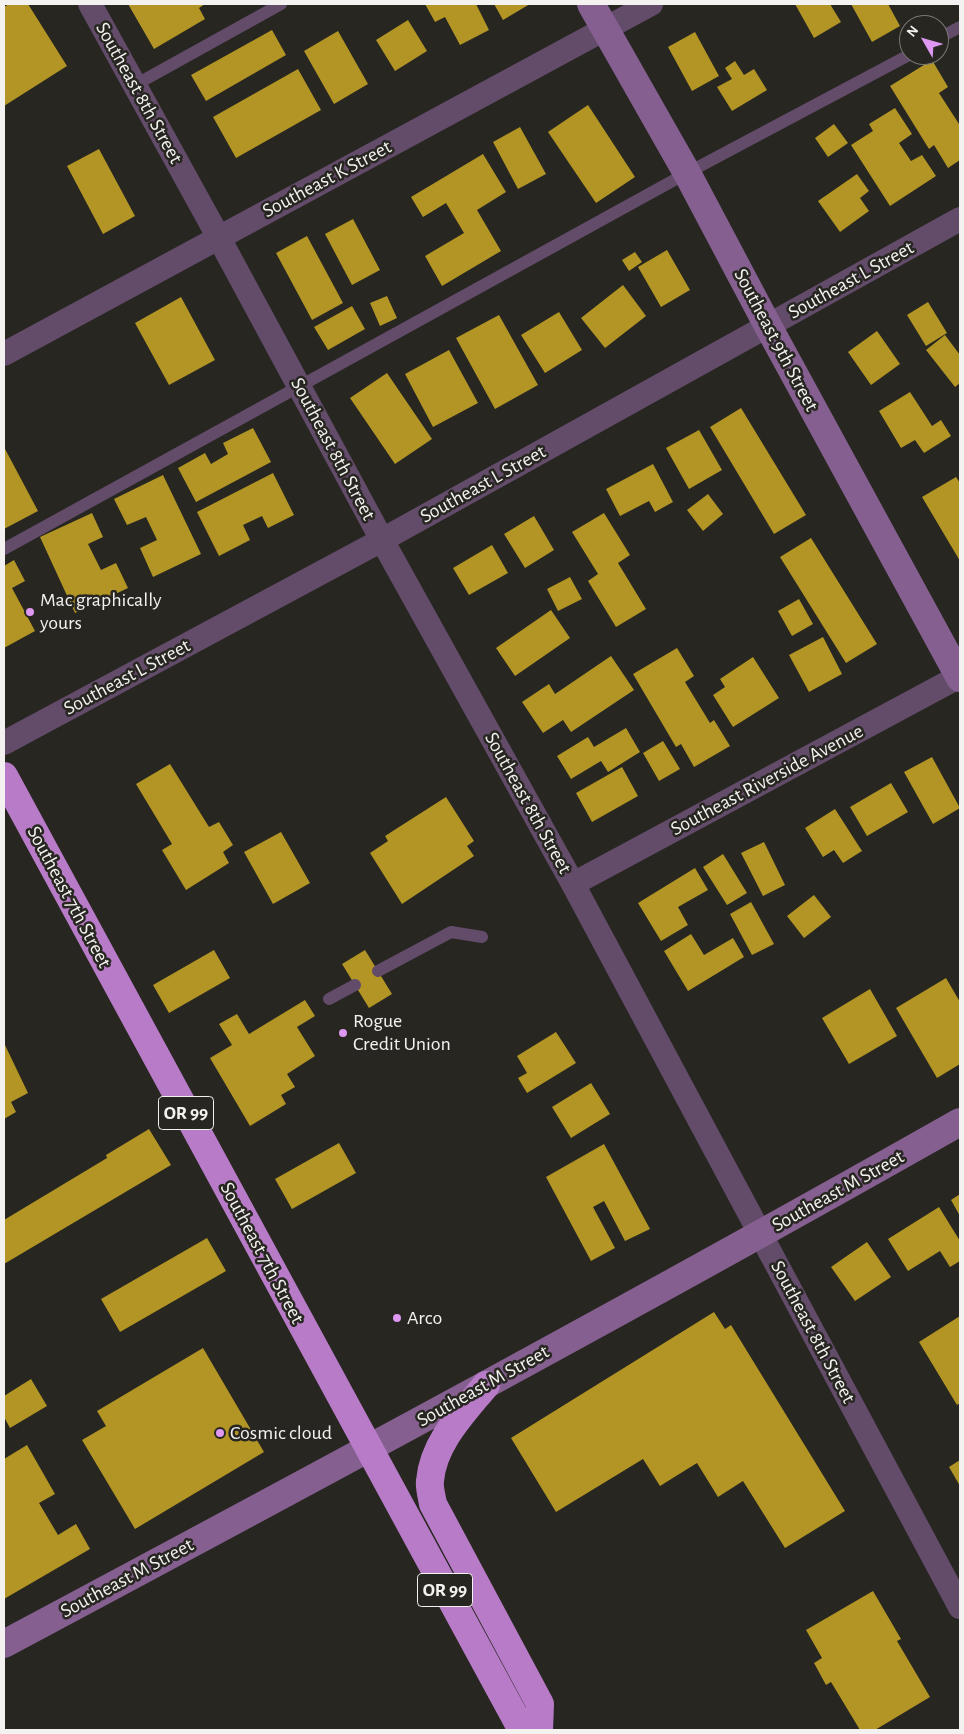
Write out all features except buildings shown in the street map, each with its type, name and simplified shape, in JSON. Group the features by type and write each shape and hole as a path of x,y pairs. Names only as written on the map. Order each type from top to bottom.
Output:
{"highway":[{"name":"Southeast 7th Street","path":"4,776 522,1730"},
{"path":"486,1385 446,1435 435,1458 430,1482 433,1504 540,1704 539,1730"}],"street":[{"name":"Southeast 8th Street","path":"90,4 382,540 574,884 960,1606"},
{"name":"Southeast 9th Street","path":"591,4 687,173 768,326 960,676"},
{"name":"Southeast K Street","path":"4,354 651,4"},
{"name":"Southeast L Street","path":"4,744 382,540 960,219"},
{"name":"Southeast Riverside Avenue","path":"574,884 960,676"},
{"name":"Southeast M Street","path":"4,1644 761,1235 960,1122"}],"lane":[{"path":"134,85 281,4"},
{"path":"4,549 687,173 899,59"},
{"path":"378,971 450,932 482,937"},
{"path":"329,999 355,985"}],"place":[{"name":"Mac graphically yours","path":"30,612"},
{"name":"Rogue Credit Union","path":"343,1033"},
{"name":"Arco","path":"397,1318"},
{"name":"Cosmic cloud","path":"220,1433"}]}
